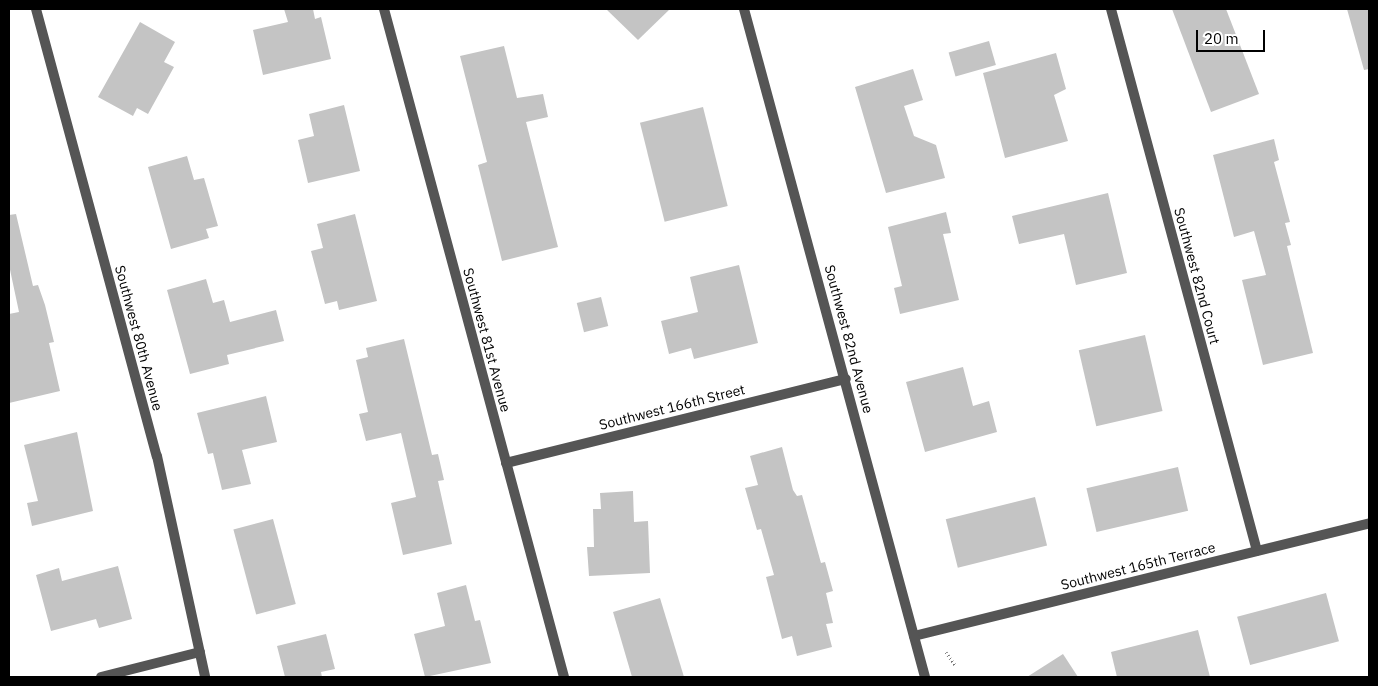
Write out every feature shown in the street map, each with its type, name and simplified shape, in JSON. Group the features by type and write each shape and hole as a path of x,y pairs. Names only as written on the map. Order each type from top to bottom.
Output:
{"street":[{"name":"Southwest 80th Avenue","path":"36,9 156,456 205,677"},
{"name":"Southwest 81st Avenue","path":"384,9 564,677"},
{"name":"Southwest 82nd Avenue","path":"744,9 846,379 925,677"},
{"name":"Southwest 82nd Court","path":"1111,9 1257,551"},
{"name":"Southwest 166th Street","path":"506,462 846,379"},
{"name":"Southwest 165th Terrace","path":"914,636 1369,523"},
{"path":"101,677 200,652"}],"path":[{"path":"946,652 955,665"}],"building":[{"path":"284,9 313,9 315,19 321,17 331,59 263,75 253,30 288,22"},
{"path":"606,9 670,9 638,40"},
{"path":"1172,9 1226,9 1259,94 1211,112"},
{"path":"1347,9 1369,9 1369,69 1364,70"},
{"path":"140,22 175,42 164,62 174,67 148,114 137,108 133,116 98,97"},
{"path":"989,41 996,65 956,77 949,53"},
{"path":"504,46 517,98 543,94 548,117 526,122 558,247 502,261 478,165 487,162 460,56"},
{"path":"1056,53 1066,89 1054,95 1068,141 1005,158 983,73"},
{"path":"913,69 923,100 904,106 914,136 936,145 945,178 886,193 855,87"},
{"path":"344,105 360,171 308,183 298,140 314,136 309,114"},
{"path":"703,107 728,206 665,222 640,123"},
{"path":"1274,139 1279,160 1274,162 1290,222 1285,223 1291,245 1287,246 1313,353 1263,365 1242,280 1266,275 1254,231 1234,237 1213,155"},
{"path":"187,156 194,180 204,178 218,226 206,229 209,238 171,249 148,167"},
{"path":"1108,193 1127,273 1076,285 1064,234 1019,244 1012,216"},
{"path":"946,212 951,233 943,234 959,300 900,314 894,288 902,286 888,227"},
{"path":"16,214 33,286 38,285 45,305 54,342 49,343 60,391 9,403 9,314 19,312 9,265 9,215"},
{"path":"355,214 377,301 339,310 337,301 325,304 311,251 323,248 317,224"},
{"path":"739,265 758,343 694,359 691,348 669,354 661,321 698,312 690,277"},
{"path":"206,279 213,303 224,300 230,322 276,310 284,341 227,355 229,364 190,374 167,290"},
{"path":"601,297 608,326 584,332 577,303"},
{"path":"1145,335 1163,411 1096,426 1079,350"},
{"path":"404,339 432,455 438,454 444,480 438,481 452,544 403,555 391,503 416,497 401,433 366,441 359,414 368,412 356,360 368,357 366,348"},
{"path":"963,367 973,406 989,401 997,432 925,452 906,382"},
{"path":"266,396 277,442 242,450 251,484 222,490 213,453 208,454 197,413"},
{"path":"77,432 93,511 32,526 27,503 38,501 24,445"},
{"path":"782,447 793,490 797,496 802,495 821,563 825,562 833,591 826,593 833,623 826,624 832,647 797,656 792,636 782,639 766,577 774,575 761,529 757,530 745,488 758,485 750,456"},
{"path":"1178,467 1188,511 1097,532 1086,488"},
{"path":"633,491 634,522 648,521 650,573 589,576 587,547 594,547 593,509 601,509 600,493"},
{"path":"1035,497 1047,546 958,568 946,519"},
{"path":"273,519 296,604 256,615 233,530"},
{"path":"118,566 132,619 99,628 96,619 51,631 36,575 59,568 62,581"},
{"path":"466,585 475,621 480,620 491,663 425,677 414,634 445,626 437,593"},
{"path":"1326,593 1339,641 1250,665 1237,617"},
{"path":"660,598 684,677 632,677 613,612"},
{"path":"1198,630 1210,677 1117,677 1111,652"},
{"path":"326,634 335,669 321,672 322,677 285,677 277,646"},
{"path":"1063,654 1078,677 1027,677"}]}
